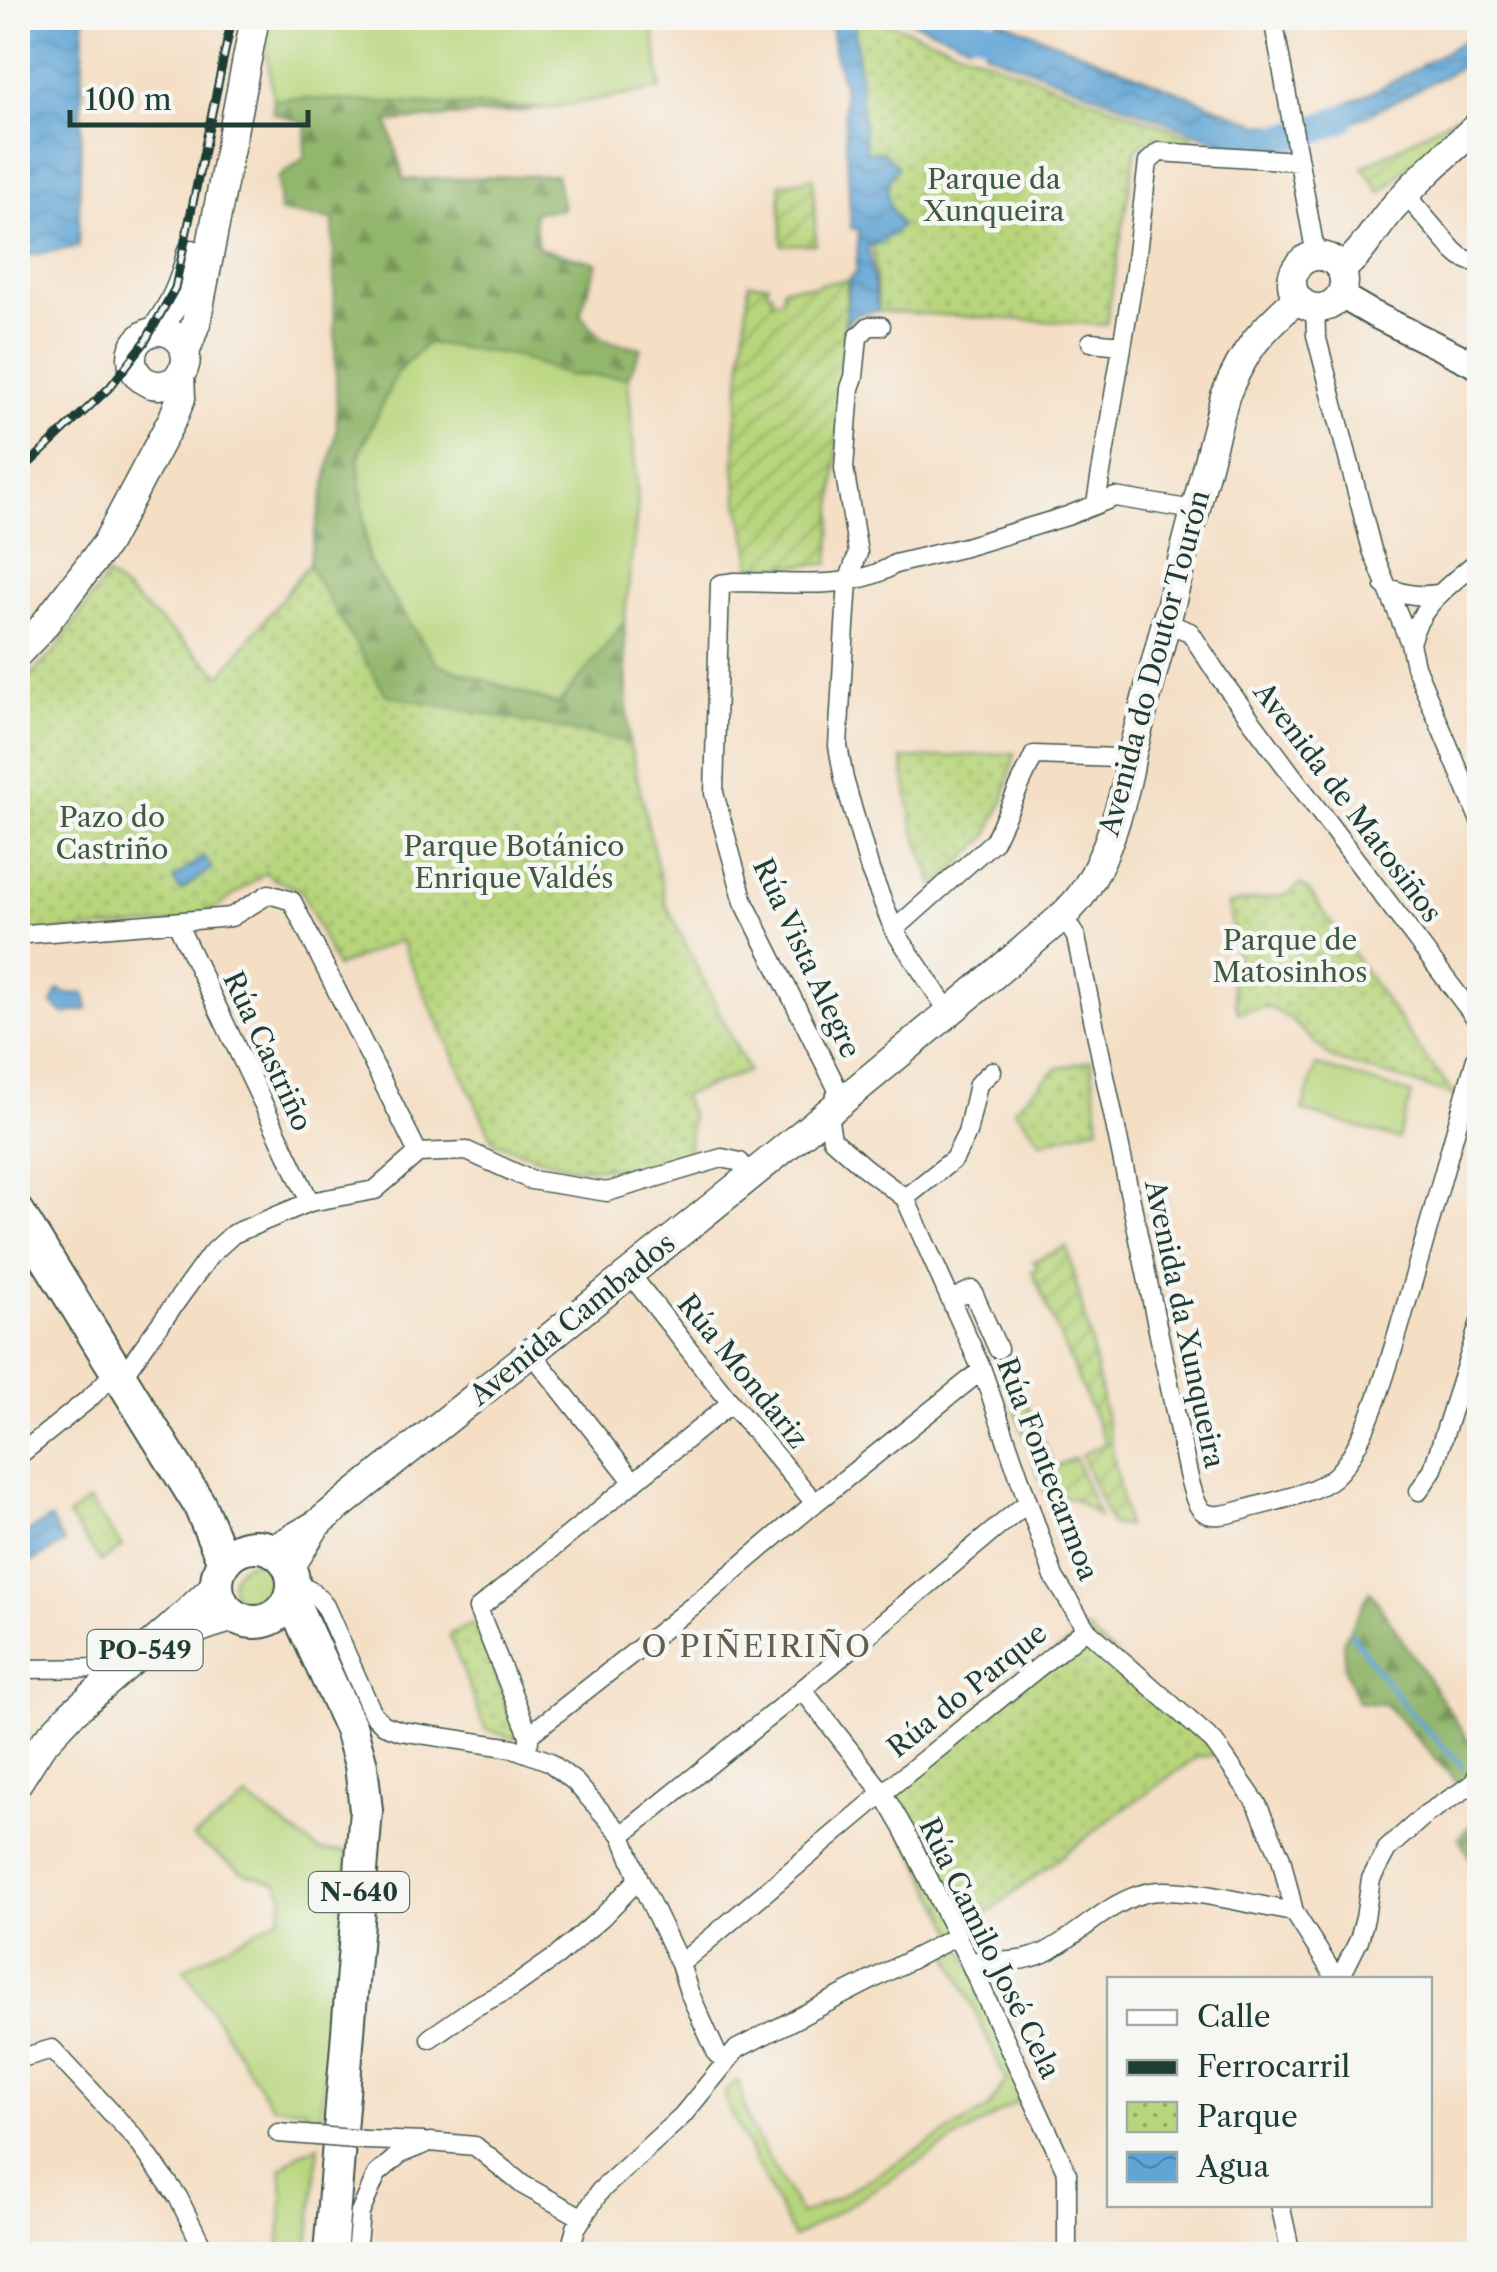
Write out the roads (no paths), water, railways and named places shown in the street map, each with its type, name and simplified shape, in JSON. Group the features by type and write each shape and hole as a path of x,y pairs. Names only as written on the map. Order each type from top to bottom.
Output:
{"highway":[{"path":"18,1212 200,1504 262,1571 280,1614 249,1619"},
{"name":"N-640","path":"330,2254 366,1810 361,1765 334,1689 262,1571 220,1600 249,1619 282,1632 334,1689"}],"main road":[{"path":"160,443 162,413 152,384 138,374 132,359 137,342 156,331 173,308 183,284 239,18"},
{"path":"18,653 106,544 181,398 183,364 196,323 255,18"},
{"path":"1332,273 1357,255 1406,194 1480,124"},
{"path":"1302,262 1332,273 1330,305 1306,303 1292,283 1302,262"},
{"name":"Avenida do Doutor Tourón","path":"828,1114 1063,916 1085,891 1127,786 1132,753 1225,396 1256,338 1306,303"},
{"path":"152,384 168,383 183,364 178,339 156,331"},
{"name":"Avenida Cambados","path":"262,1571 828,1114"},
{"name":"PO-549","path":"18,1782 41,1746 124,1668 174,1625 262,1571"},
{"name":"PO-549","path":"18,1790 79,1722 183,1636 203,1626 249,1619"}],"street":[{"path":"1273,18 1297,157 1332,273 1362,308 1476,356"},
{"path":"1096,504 1148,162 1159,152 1297,157"},
{"path":"1406,194 1454,251 1480,265"},
{"path":"1306,303 1367,535 1480,820"},
{"path":"881,326 869,326 858,337 850,388 844,468 858,553 848,582 838,746 849,801 894,930 949,1012"},
{"path":"1091,342 1122,344"},
{"path":"848,582 895,564 965,548 1066,516 1115,497 1194,510"},
{"path":"1410,643 1422,614 1438,594 1480,559"},
{"name":"Rúa Vista Alegre","path":"828,1114 838,1090 744,902 714,793 720,584 848,582"},
{"path":"1385,586 1412,596 1438,594"},
{"name":"Avenida de Matosiños","path":"1166,623 1190,632 1288,770 1480,1024"},
{"path":"894,930 994,841 1034,755 1118,758 1132,753"},
{"path":"18,938 27,934 230,917 269,894 292,901 418,1153"},
{"name":"Avenida da Xunqueira","path":"1063,916 1076,937 1188,1474 1195,1500 1207,1515 1226,1515 1316,1487 1343,1468 1382,1386 1480,1045"},
{"name":"Rúa Castriño","path":"176,923 310,1202"},
{"path":"905,1198 954,1159 967,1133 978,1084 992,1071"},
{"name":"Rúa Fontecarmoa","path":"828,1114 832,1139 905,1198 982,1370 1054,1577 1086,1630 1214,1742 1257,1804 1280,1858 1294,1912 1336,1977"},
{"path":"18,1456 119,1375 210,1255 233,1234 310,1202 375,1190 418,1153 467,1151 531,1180 607,1192 722,1158 740,1162 749,1175"},
{"name":"Rúa Mondariz","path":"630,1274 815,1503"},
{"path":"951,1300 972,1290 998,1349"},
{"path":"1419,1491 1432,1469 1480,1322"},
{"path":"531,1352 634,1480"},
{"path":"262,1571 314,1592 325,1606 372,1714 384,1725 512,1748 529,1744 815,1503 982,1370"},
{"path":"725,2061 717,2054 622,1835 575,1782 529,1744 478,1609 731,1403"},
{"path":"622,1835 1028,1502"},
{"name":"Rúa do Parque","path":"680,1964 883,1793 1086,1630"},
{"path":"18,1669 124,1668"},
{"name":"Rúa Camilo José Cela","path":"802,1689 883,1793 969,1960 1066,2173 1067,2254"},
{"path":"1340,1977 1359,1940 1371,1879 1387,1848 1426,1814 1472,1784 1480,1769"},
{"path":"430,2038 557,1956 639,1879"},
{"path":"969,1960 1012,1962 1044,1952 1120,1903 1152,1892 1182,1892 1294,1912"},
{"path":"569,2254 576,2228 600,2191 682,2116 737,2049 957,1936"},
{"path":"18,2059 52,2050 61,2058 136,2139 178,2197 202,2246"},
{"path":"278,2132 474,2146 523,2185 583,2218"},
{"path":"356,2254 360,2213 377,2174 400,2154 430,2142"},
{"path":"1281,2207 1290,2254"}],"water":[{"path":"18,18 84,18 78,247 18,257"},
{"path":"834,18 854,18 866,151 883,152 898,167 889,182 888,196 901,226 881,243 868,246 878,311 858,313 845,324 850,278 856,273 859,230 851,228 843,85 835,57 831,25"},
{"path":"903,18 981,18 969,44"},
{"path":"998,19 1261,125 1272,124 1278,152 1239,150 984,51"},
{"path":"1479,32 1479,58 1311,144 1307,118 1374,91"},
{"path":"203,856 212,868 181,891 173,880"},
{"path":"58,990 85,994 88,1009 64,1014 52,1004"},
{"path":"50,1519 64,1543 23,1567 18,1566 18,1538"}],"waterway":[{"path":"943,18 1024,50"},
{"path":"1238,141 1291,136 1341,119"},
{"path":"1351,1633 1406,1708 1462,1766"}],"railway":[{"path":"18,474 110,387 145,342 175,288 232,18"}],"district":[{"name":"O PIÑEIRIÑO","path":"757,1647"}],"park label":[{"name":"Parque da Xunqueira","path":"994,195"},
{"name":"Pazo do Castriño","path":"112,833"},
{"name":"Parque Botánico Enrique Valdés","path":"514,862"},
{"name":"Parque de Matosinhos","path":"1290,956"}]}
